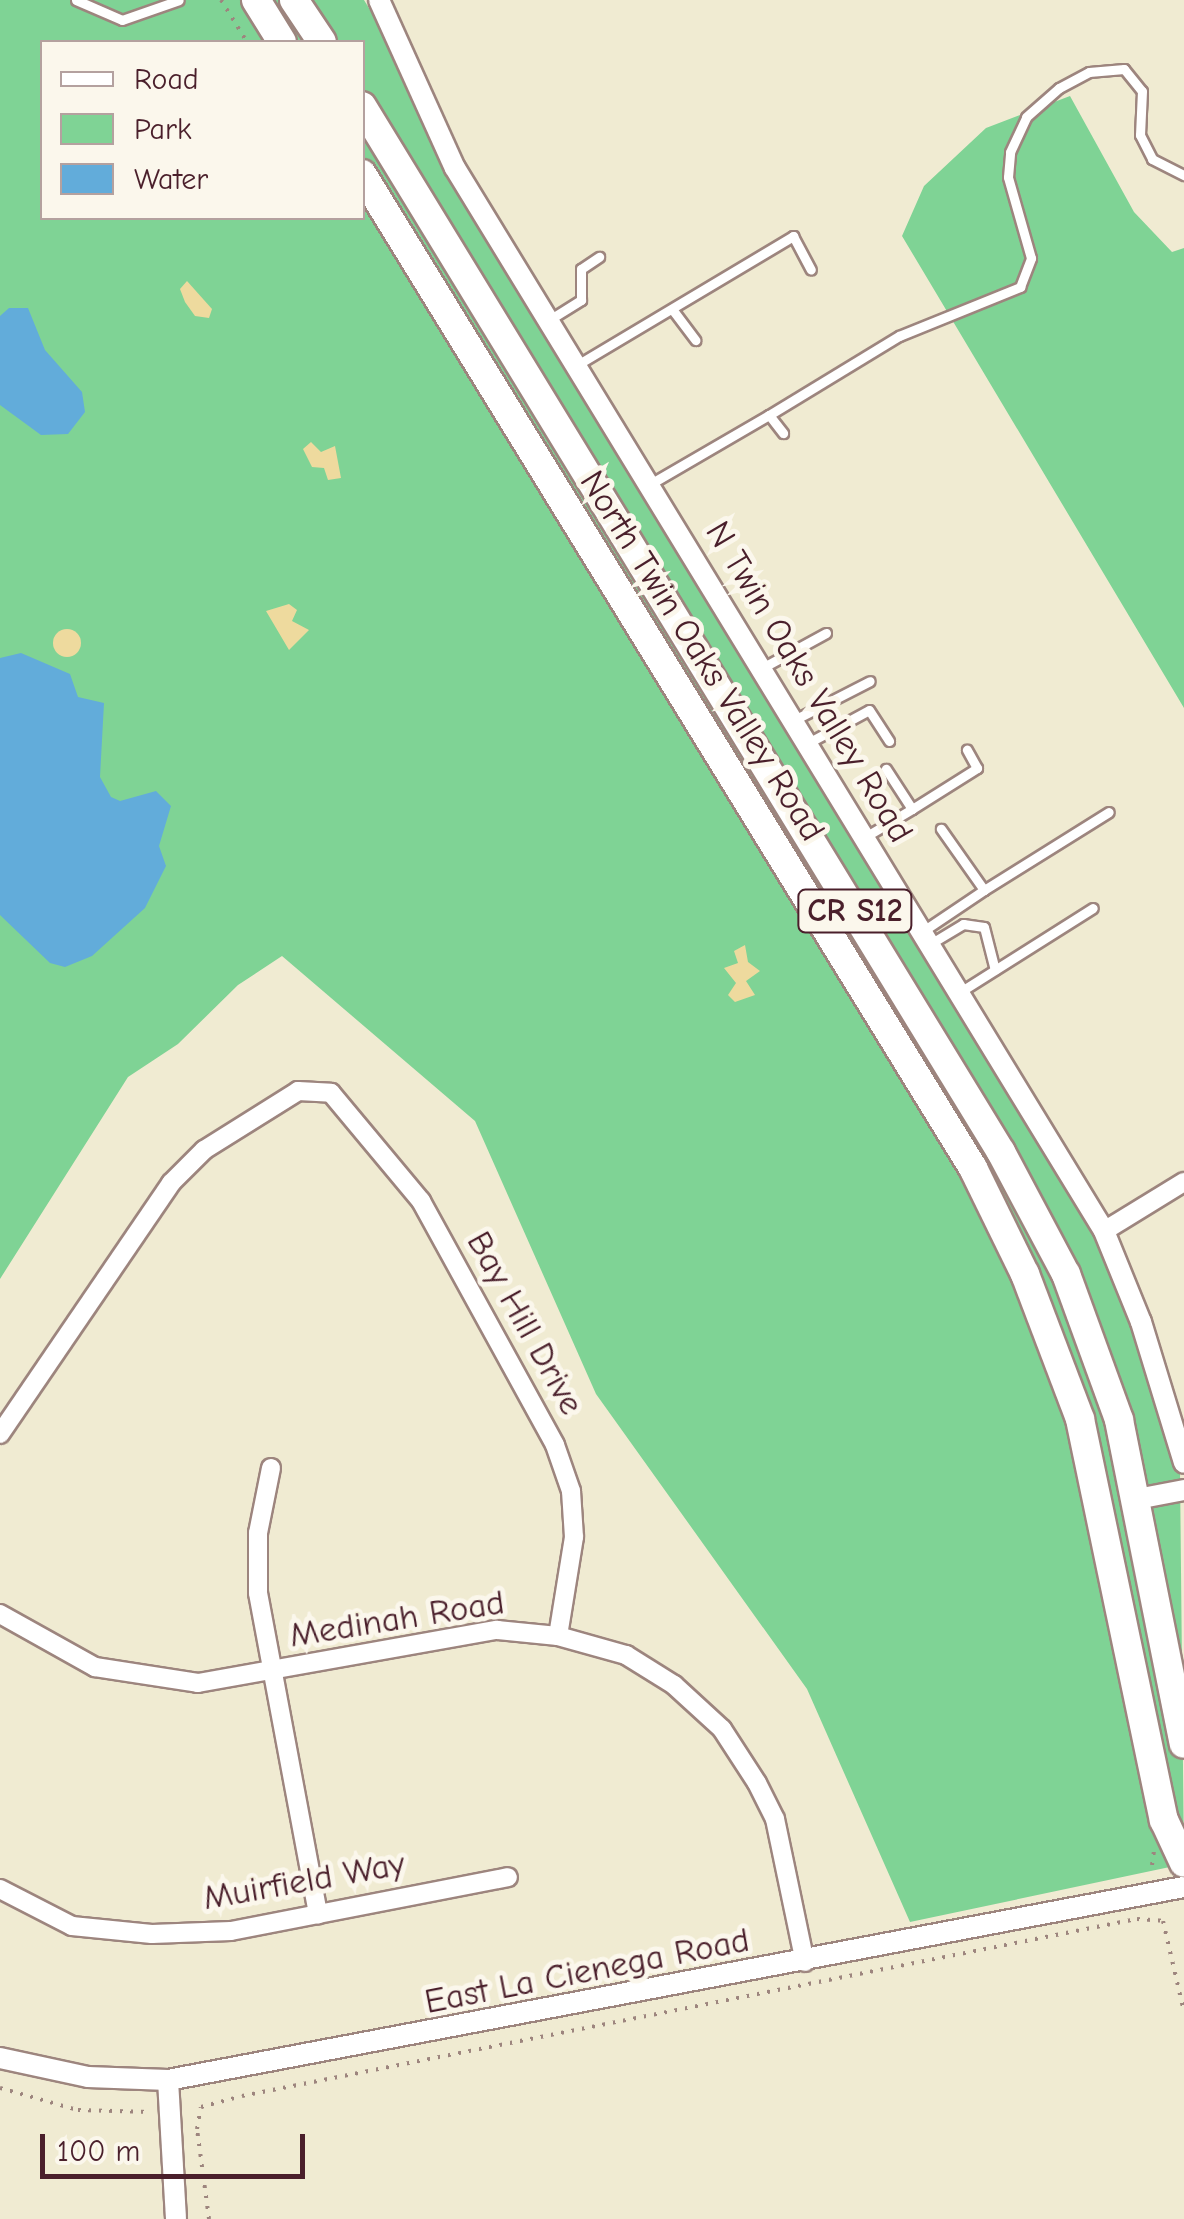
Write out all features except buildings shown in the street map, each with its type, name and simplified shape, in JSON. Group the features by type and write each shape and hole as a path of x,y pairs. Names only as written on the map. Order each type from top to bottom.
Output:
{"main road":[{"path":"256,0 281,40"},
{"path":"294,0 321,40"},
{"name":"North Twin Oaks Valley Road","path":"365,111 1001,1152 1094,1343 1137,1498 1184,1744"},
{"name":"North Twin Oaks Valley Road","path":"365,179 973,1168 1063,1373 1089,1454 1164,1820 1184,1863"},
{"path":"1063,1373 1096,1420 1114,1482 1137,1498 1124,1530 1132,1572 1120,1599"}],"street":[{"name":"N Twin Oaks Valley Road","path":"379,0 455,168 652,484 1104,1230 1141,1322 1184,1462"},
{"name":"Bay Hill Drive","path":"0,1434 171,1184 257,1111 312,1089 331,1093 420,1201 555,1445 571,1491 574,1536 558,1636"},
{"path":"1104,1230 1184,1182"},
{"path":"271,1468 258,1533 258,1593 318,1914"},
{"path":"1137,1498 1184,1490"},
{"name":"Medinah Road","path":"0,1614 95,1667 135,1678 198,1683 497,1630 558,1636 626,1655 674,1685 722,1729 776,1819 805,1962"},
{"name":"Muirfield Way","path":"0,1889 72,1926 152,1934 231,1932 508,1877"},
{"name":"East La Cienega Road","path":"0,2058 88,2076 168,2080 1184,1887"},
{"path":"168,2080 176,2219"}],"lane":[{"path":"76,0 122,20 180,0"},
{"path":"652,484 899,336 1020,288 1031,258 1008,177 1010,152 1026,117 1058,88 1090,72 1124,69 1142,92 1140,134 1152,160 1184,175"},
{"path":"577,365 793,236 811,270"},
{"path":"549,320 581,300 580,269 599,257"},
{"path":"672,308 695,340"},
{"path":"769,415 783,433"},
{"path":"762,668 826,633"},
{"path":"794,720 870,681"},
{"path":"808,743 868,710 889,741"},
{"path":"865,837 978,768 967,750"},
{"path":"886,769 912,809"},
{"path":"927,938 984,890 1109,812"},
{"path":"941,829 984,890"},
{"path":"960,992 1094,908"},
{"path":"927,938 963,924 984,927 995,970"}],"path":[{"path":"221,0 246,40"},
{"path":"1150,1832 1152,1865"},
{"path":"0,2088 78,2110 135,2115 200,2107 1137,1919 1163,1920 1184,2012"},
{"path":"200,2107 197,2129 209,2219"}],"green space":[{"path":"0,0 364,0 1115,1228 1150,1327 1180,1471 1184,1864 910,1922 807,1689 596,1394 475,1121 282,956 238,985 178,1044 128,1077 0,1279"},
{"path":"1070,96 1134,212 1172,252 1184,248 1184,708 902,236 924,186 986,128"}],"sand":[{"path":"187,281 212,309 209,318 195,316 185,302 180,289"},
{"path":"311,442 321,452 335,446 341,478 328,480 324,468 312,467 303,449"},
{"path":"289,604 297,610 292,621 309,630 289,650 266,611"},
{"path":"67,629 77,633 81,643 77,653 67,657 57,653 53,643 57,633"},
{"path":"745,945 748,962 760,971 746,981 755,995 735,1002 728,995 736,983 724,968 738,963 734,951"}],"water":[{"path":"9,308 28,308 45,350 82,392 85,412 68,434 41,435 0,405 0,316"},
{"path":"21,653 70,674 78,697 104,703 100,777 111,797 120,801 156,791 171,806 159,846 166,866 145,908 92,956 65,967 50,963 0,915 0,658"}]}
